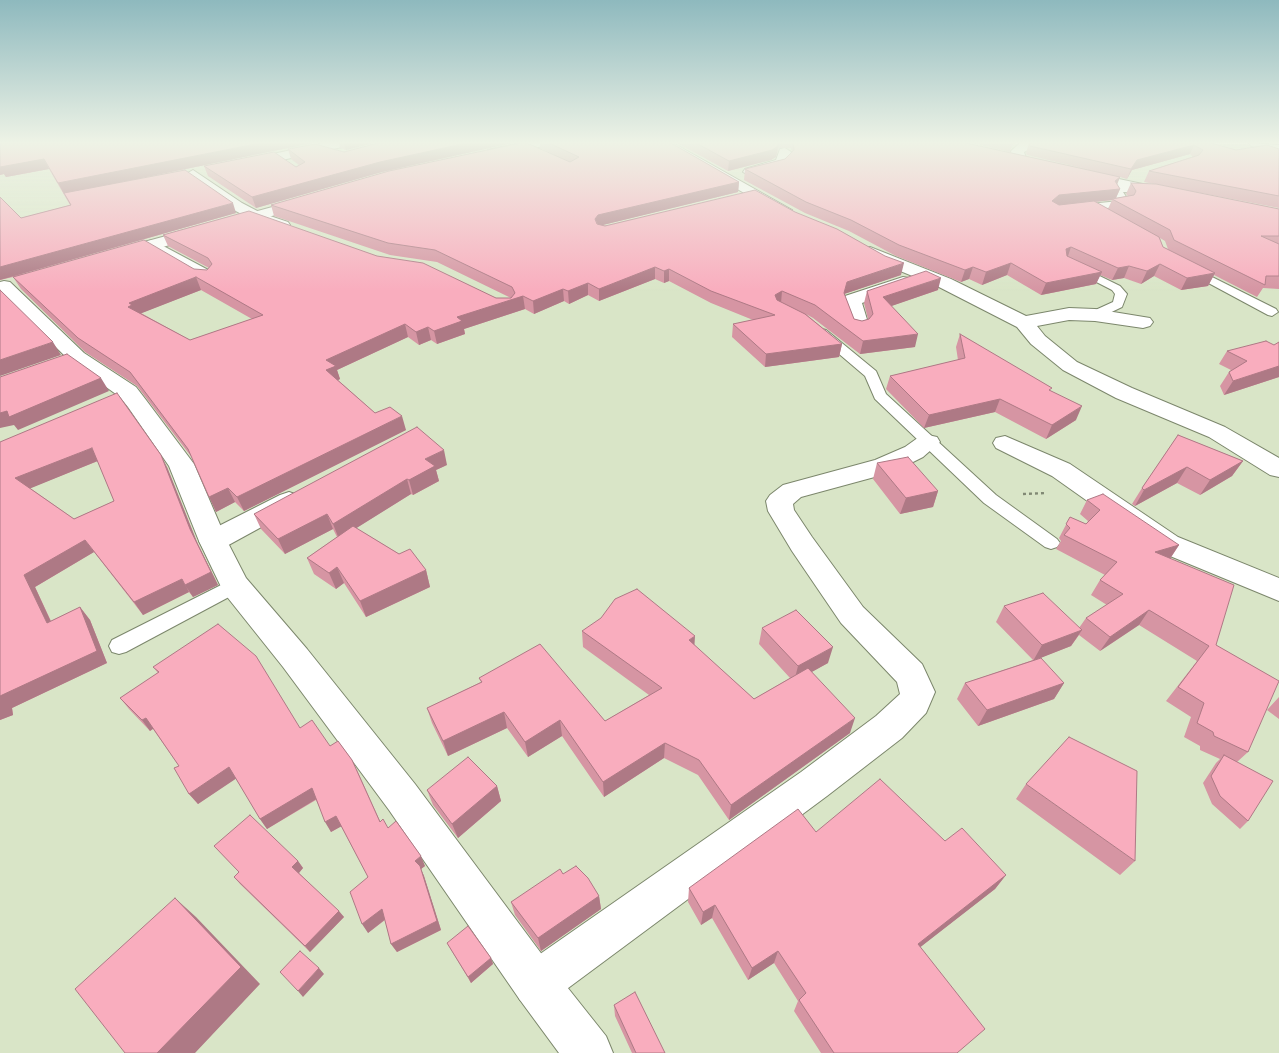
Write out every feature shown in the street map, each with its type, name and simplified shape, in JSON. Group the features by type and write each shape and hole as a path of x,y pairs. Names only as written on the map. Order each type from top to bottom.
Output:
{"street":[{"path":"215,192 256,216 299,230"},
{"path":"753,192 799,218"},
{"path":"1163,192 1178,195"},
{"path":"732,200 757,194"},
{"path":"106,258 322,197"},
{"path":"855,244 889,262 946,283 1024,323 1038,340 1070,366 1124,394 1217,432 1279,469"},
{"path":"152,246 206,276"},
{"path":"859,326 852,305 853,299 923,276"},
{"path":"7,284 68,360 157,434 181,464 213,542 235,585 295,658 402,797 536,984 589,1053"},
{"path":"1024,323 1062,314 1095,315 1143,322"},
{"path":"536,984 814,784 889,727 914,703 918,692 910,674 852,616 814,562 779,505 781,497 792,491 884,466 914,452 928,442"},
{"path":"1005,443 1061,470 1168,544 1279,590"},
{"path":"213,542 307,492"}],"lane":[{"path":"1074,209 1125,203 1117,192"},
{"path":"1092,207 1109,216"},
{"path":"1179,263 1272,312"},
{"path":"1067,264 1116,288 1121,294 1118,304 1095,315"},
{"path":"808,322 871,374 880,396 982,492 1051,543"},
{"path":"119,646 235,585"}],"path":[{"path":"982,492 1098,496"}],"building":[{"path":"217,192 233,203 0,267 0,197 21,218 71,205 64,193"},
{"path":"244,192 270,192 252,197"},
{"path":"316,192 696,192 598,215 595,219 597,224 605,226 746,192 759,192 795,212 837,229 885,256 904,263 847,282 844,293 854,319 862,321 869,319 873,314 867,291 926,271 941,278 883,297 918,334 863,341 815,305 782,291 775,295 777,300 805,314 842,344 766,354 733,324 775,315 711,291 669,269 664,271 655,267 599,289 588,283 568,291 563,289 533,301 523,296 457,317 462,321 434,331 428,327 416,332 405,324 326,360 336,366 326,370 375,413 390,407 402,416 237,497 228,488 209,497 188,449 130,372 78,338 13,277 144,240 194,269 207,270 212,264 208,258 163,235 249,211 377,256 423,263 496,298 511,298 515,293 512,287 435,250 388,243 271,205","holes":["196,277 263,315 190,340 128,307 132,305 129,303"]},
{"path":"788,192 1088,192 1059,195 1052,201 1059,205 1094,201 1159,237 1163,247 1215,273 1187,278 1160,264 1147,271 1129,266 1118,268 1071,247 1066,249 1067,256 1102,272 1046,283 1011,263 986,272 973,267 965,270 899,245 851,220 806,202"},
{"path":"1135,192 1196,192 1279,209 1279,236 1261,236 1279,244 1279,276 1266,276 1265,285 1174,240 1170,230 1112,199 1134,195"},
{"path":"1259,192 1279,192 1279,196"},
{"path":"0,290 53,342 0,360"},
{"path":"960,334 1052,388 1049,390 1082,406 1052,425 1000,399 929,415 890,376 965,358"},
{"path":"1266,341 1274,345 1279,342 1279,366 1233,381 1229,372 1247,361 1227,351"},
{"path":"67,354 101,378 9,417 7,411 0,413 0,377"},
{"path":"117,393 161,455 190,529 211,572 185,585 182,579 134,602 85,540 24,575 47,623 80,607 97,651 0,696 0,442","holes":["92,448 114,501 74,519 15,478"]},
{"path":"417,427 444,450 425,459 435,466 409,480 407,479 333,524 327,514 278,539 254,514"},
{"path":"1178,435 1243,461 1210,480 1187,467 1144,490 1142,488"},
{"path":"908,457 938,491 906,498 877,463"},
{"path":"1103,494 1179,545 1155,552 1234,585 1216,645 1279,681 1248,752 1214,736 1213,732 1197,723 1204,703 1178,687 1209,646 1149,610 1110,637 1086,618 1123,594 1100,580 1117,562 1064,535 1070,528 1066,524 1070,517 1086,524 1100,510 1087,500"},
{"path":"353,526 399,554 410,549 426,570 360,601 337,567 329,573 307,558"},
{"path":"637,589 695,636 689,640 754,699 808,668 855,718 731,805 699,760 665,743 603,782 560,720 525,742 504,712 443,741 427,708 482,682 479,678 540,644 605,721 662,688 582,631 601,618 615,599"},
{"path":"1043,593 1082,630 1042,645 1004,606"},
{"path":"796,610 833,647 798,666 762,628"},
{"path":"218,624 256,656 300,728 312,720 330,746 338,741 352,760 380,822 383,819 388,828 396,821 421,856 415,861 420,866 437,921 391,944 382,909 362,924 350,892 368,877 336,816 325,822 312,788 260,819 229,767 189,794 174,768 179,766 146,718 142,720 120,698 159,672 153,667"},
{"path":"1041,658 1064,683 987,710 965,683"},
{"path":"1069,737 1137,771 1135,861 1026,784"},
{"path":"1224,755 1273,781 1248,821 1220,796 1211,776"},
{"path":"468,757 497,786 452,824 427,790"},
{"path":"880,779 945,841 962,828 1006,875 918,944 985,1029 957,1053 834,1053 799,1000 806,993 778,951 752,968 715,905 703,912 689,888 798,809 816,832"},
{"path":"250,815 298,861 292,867 339,911 305,946 234,877 239,872 214,846"},
{"path":"576,866 588,878 599,896 538,938 511,902 560,869 563,874"},
{"path":"175,898 241,967 157,1053 125,1053 75,989"},
{"path":"468,926 491,958 468,977 447,943"},
{"path":"300,951 319,968 298,991 280,972"},
{"path":"635,992 665,1053 636,1053 614,1005"}]}
